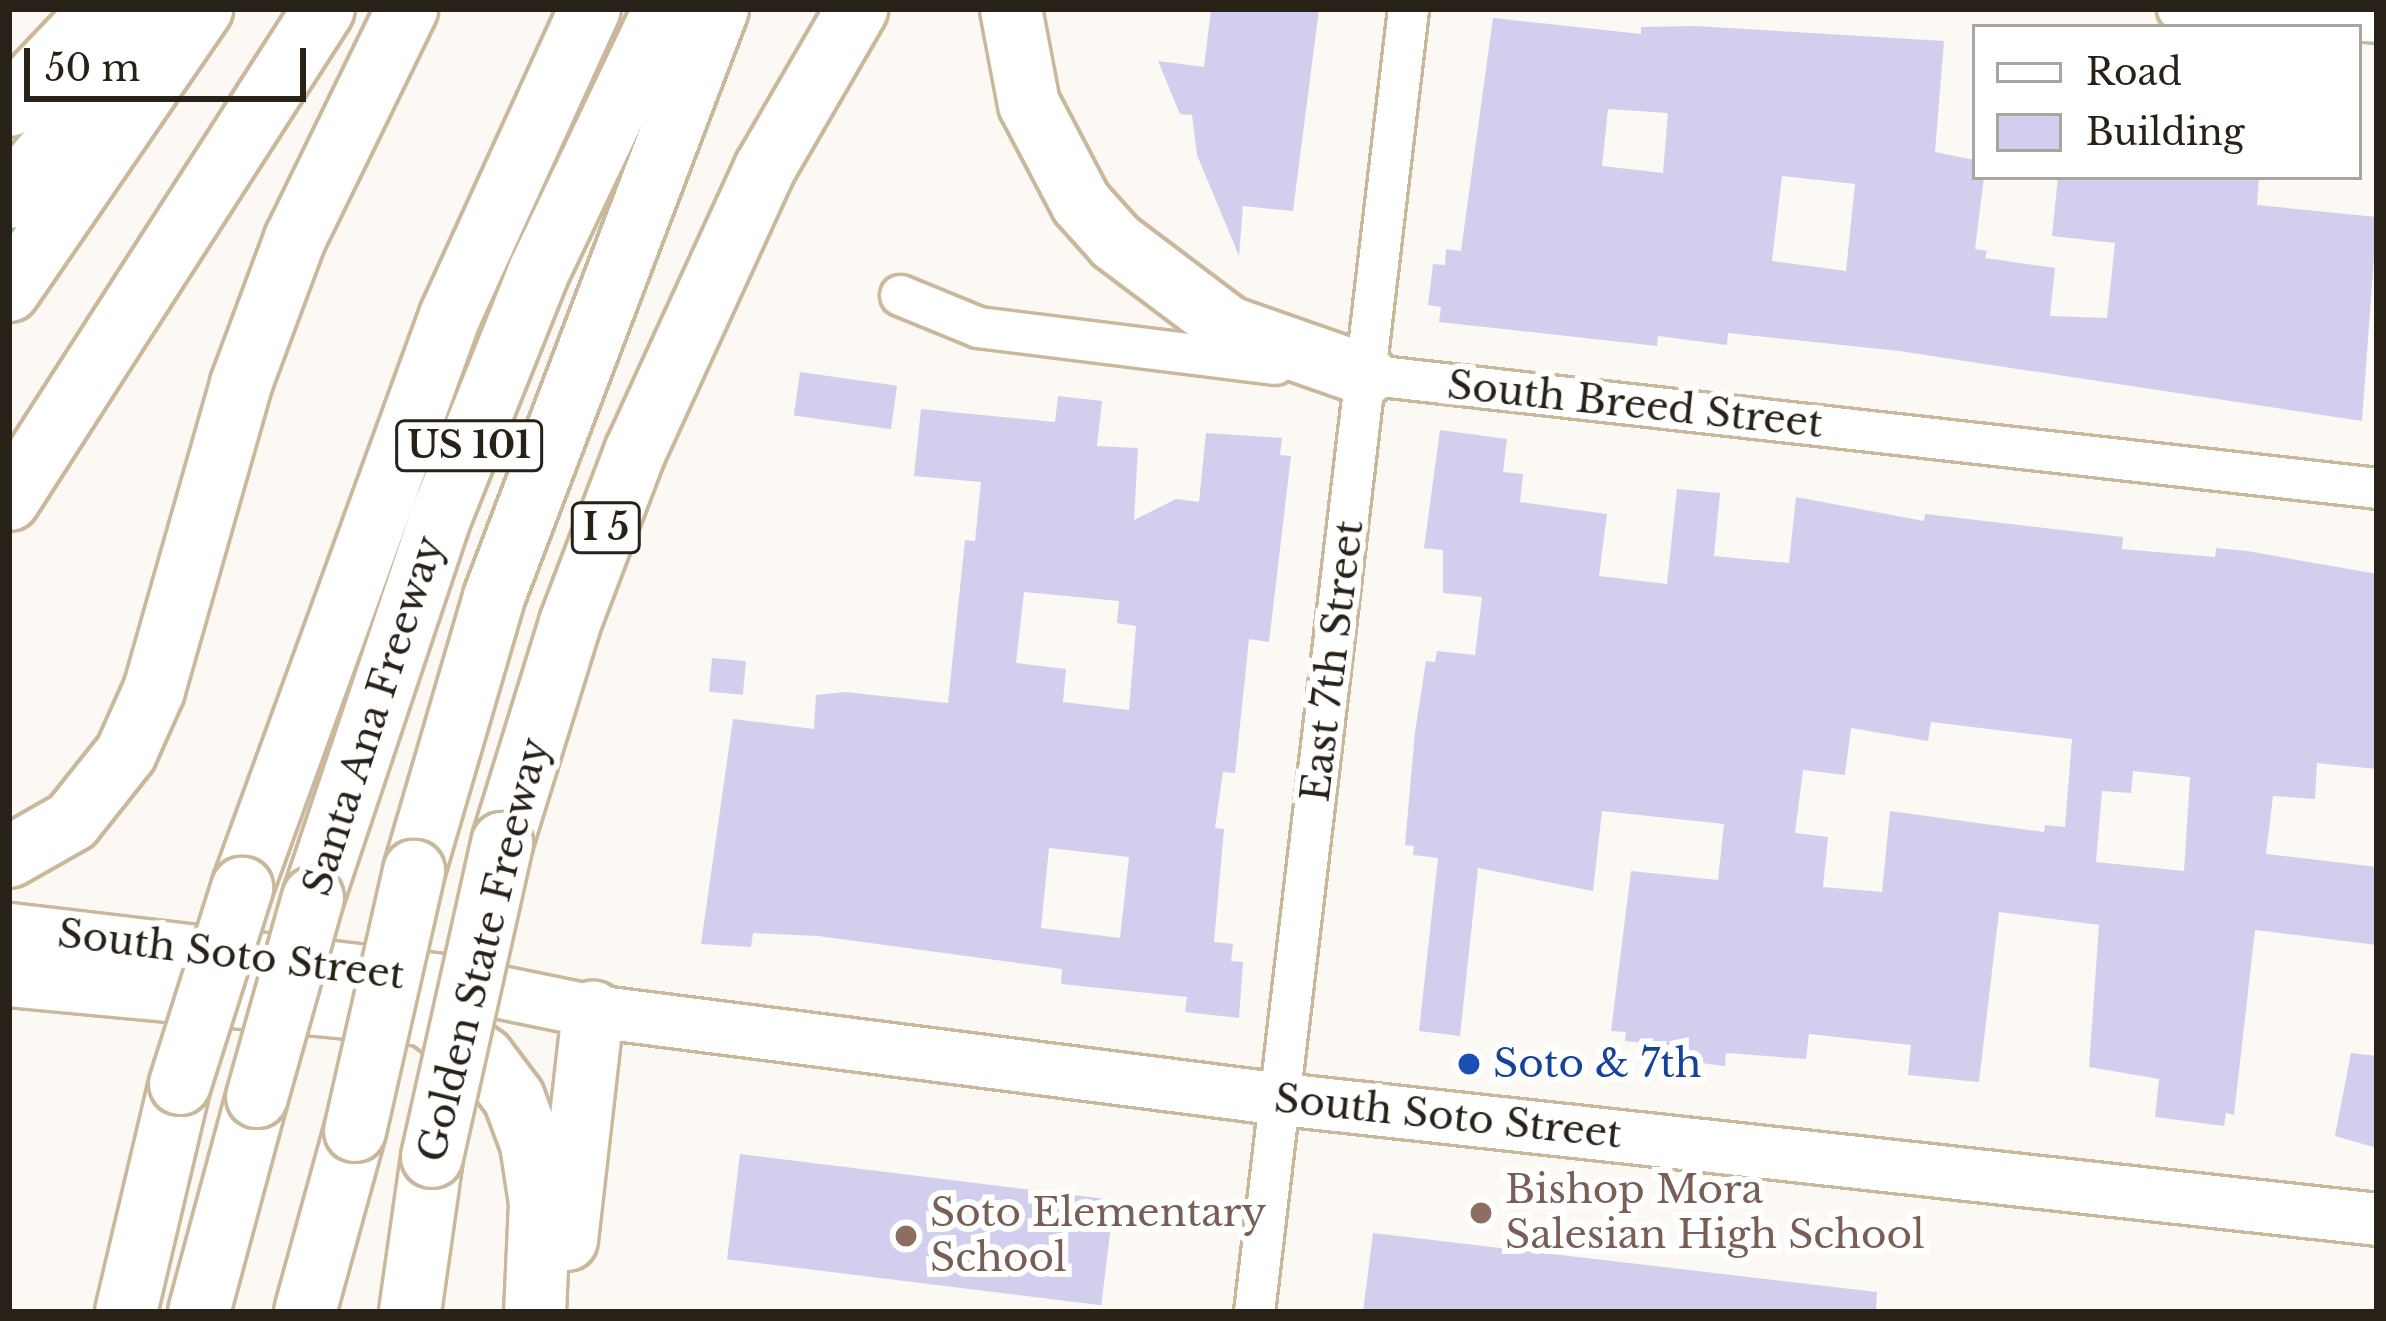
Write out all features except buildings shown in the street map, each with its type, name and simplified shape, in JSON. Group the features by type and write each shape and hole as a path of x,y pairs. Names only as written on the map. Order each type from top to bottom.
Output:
{"highway":[{"path":"9,106 100,9"},
{"path":"9,198 164,9"},
{"path":"9,291 202,9"},
{"path":"9,470 112,279 276,9"},
{"path":"9,500 324,9"},
{"path":"9,857 72,821 126,753 174,629 241,384 287,260 364,84 406,9"},
{"name":"Santa Ana Freeway","path":"126,1312 180,1084 242,888 450,316 590,9"},
{"name":"Santa Ana Freeway","path":"199,1312 313,898 447,500 538,273 664,9"},
{"path":"309,1312 414,871 494,597 718,9"},
{"path":"738,224 750,146 818,9"},
{"name":"Golden State Freeway","path":"410,1312 432,1157 502,843 569,623 635,452 738,224 857,9"},
{"path":"1011,9 1029,104 1081,203 1116,242 1229,327 1366,375"},
{"path":"559,1312 593,1011"},
{"path":"432,1020 484,1058 514,1098 531,1144 540,1203 535,1312"}],"main road":[{"name":"South Soto Street","path":"9,928 441,980 593,1011 1282,1099 2377,1220"},
{"name":"South Soto Street","path":"9,980 432,1020 593,1011"}],"street":[{"name":"East 7th Street","path":"1254,1312 1408,9"},
{"path":"2177,9 2377,22"},
{"name":"South Breed Street","path":"900,295 978,327 2377,488"}],"place":[{"name":"Soto & 7th","path":"1469,1064"},
{"name":"Bishop Mora Salesian High School","path":"1481,1213"},
{"name":"Soto Elementary School","path":"906,1236"}]}
